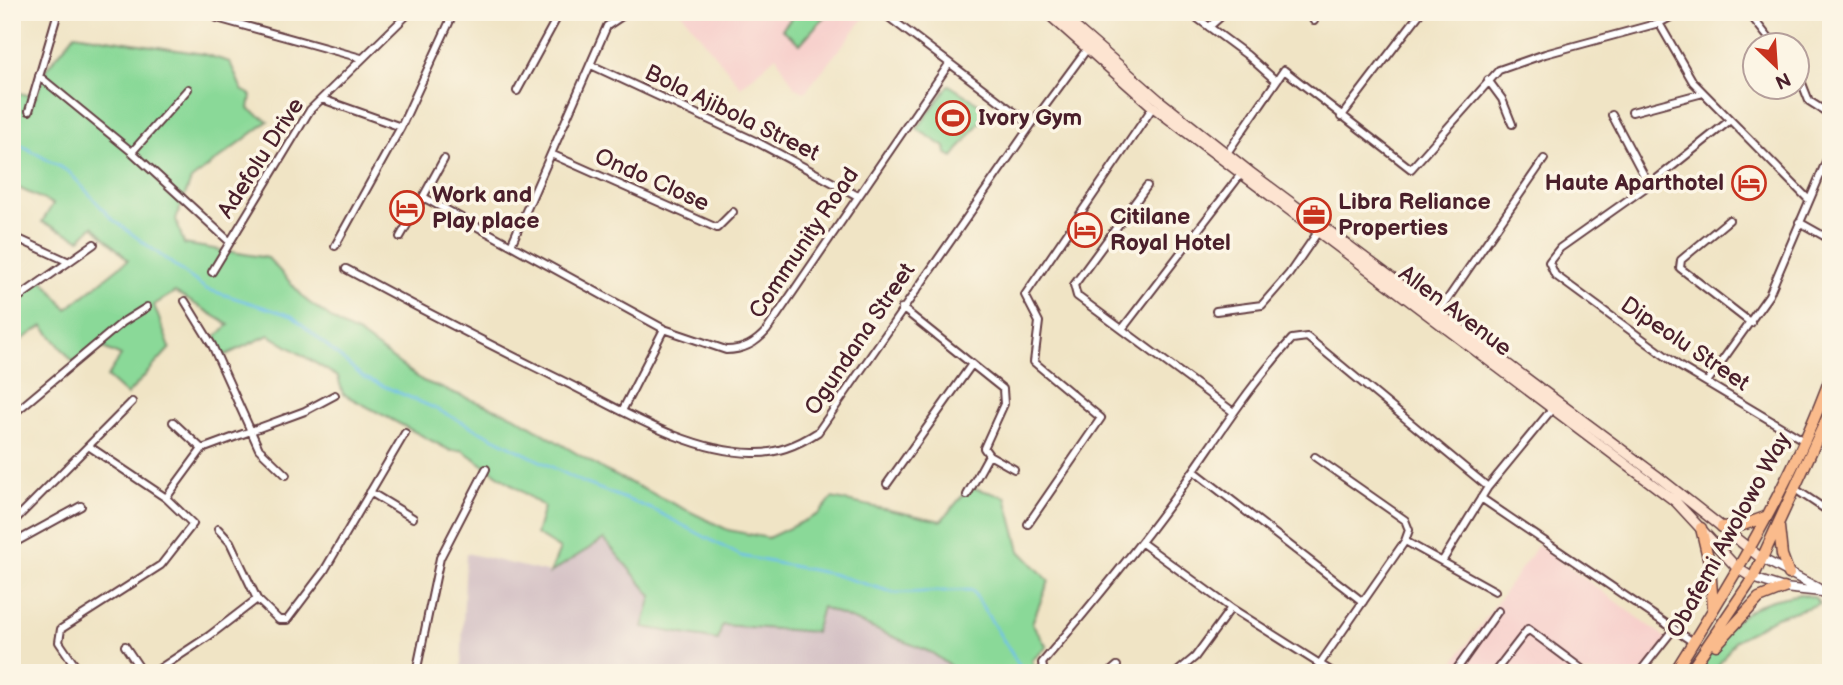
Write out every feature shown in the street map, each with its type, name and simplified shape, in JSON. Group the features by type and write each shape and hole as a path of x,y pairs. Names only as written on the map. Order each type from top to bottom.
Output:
{"main road":[{"name":"Allen Avenue","path":"1046,12 1153,107 1676,502 1737,568 1753,578"},
{"name":"Allen Avenue","path":"1058,12 1160,101 1761,558"},
{"name":"Obafemi Awolowo Way","path":"1674,673 1748,550 1804,440 1831,376"},
{"name":"Obafemi Awolowo Way","path":"1691,673 1753,578 1779,527 1831,409"},
{"path":"1722,527 1743,525 1765,517"},
{"path":"1779,527 1782,555 1789,574"},
{"path":"1701,528 1710,566 1713,607"},
{"path":"1691,673 1759,598 1784,588"}],"street":[{"path":"29,111 58,12"},
{"name":"Adefolu Drive","path":"212,272 290,140 322,99 410,12"},
{"path":"335,246 401,127 454,12"},
{"path":"517,91 560,12"},
{"path":"512,243 607,26 628,12"},
{"path":"883,12 1031,125"},
{"path":"1189,12 1275,80"},
{"path":"1209,27 1226,12"},
{"path":"1308,12 1314,21"},
{"path":"1342,117 1421,12"},
{"path":"1227,153 1284,70 1411,169 1488,80 1516,62 1659,23 1680,12"},
{"path":"1748,12 1764,32"},
{"path":"216,18 361,58"},
{"path":"1659,23 1686,73 1729,121 1809,200"},
{"name":"Ogundana Street","path":"346,269 622,411 678,436 720,448 752,453 778,451 801,443 818,432 902,308 1087,49"},
{"name":"Community Road","path":"423,197 512,243 664,329 726,350 737,350 759,339 949,64"},
{"name":"Bola Ajibola Street","path":"591,65 755,141 856,195"},
{"path":"39,76 132,152 229,241"},
{"path":"1488,80 1502,99 1512,124"},
{"path":"132,152 188,89"},
{"path":"1632,112 1703,93"},
{"path":"322,99 401,127"},
{"path":"1812,102 1831,115"},
{"path":"1028,524 1101,418 1034,362 1039,322 1025,295 1153,107"},
{"path":"1612,115 1649,185 1729,121"},
{"path":"1707,382 1769,295 1831,150"},
{"name":"Ondo Close","path":"551,154 717,228 733,212"},
{"path":"400,237 444,159"},
{"path":"1438,313 1544,159"},
{"path":"1123,328 1241,174"},
{"name":"Dipeolu Street","path":"1649,185 1560,248 1549,262 1551,269 1679,366 1804,440"},
{"path":"1147,186 1074,285 1077,296 1232,411"},
{"path":"1729,220 1681,260 1680,268 1751,323"},
{"path":"1799,222 1831,240"},
{"path":"1216,311 1262,305 1289,274 1318,232"},
{"path":"12,236 67,261"},
{"path":"12,302 94,244"},
{"path":"185,301 212,345 259,449 286,475"},
{"path":"12,415 123,322 147,307"},
{"path":"902,308 996,381 1005,396 1004,404 984,448 989,455 1014,469"},
{"path":"622,411 664,329"},
{"path":"1044,673 1042,663 1072,632 1142,543 1194,471 1232,411 1292,338 1307,337 1488,487"},
{"path":"887,484 972,364"},
{"path":"166,498 202,449 305,411 335,395"},
{"path":"12,523 132,402"},
{"path":"1443,560 1488,487 1552,409"},
{"path":"173,422 202,449"},
{"path":"218,529 230,542 257,599 279,620 288,620 295,613 405,433"},
{"path":"80,673 59,642 61,629 162,565 192,524 166,498 90,447"},
{"path":"967,495 989,455"},
{"path":"1315,457 1405,520 1409,530 1405,541 1319,665"},
{"path":"416,673 440,558 486,469"},
{"path":"1194,471 1363,602"},
{"path":"1795,489 1831,513"},
{"path":"370,492 413,518"},
{"path":"1481,498 1672,631 1693,642"},
{"path":"12,544 80,506"},
{"path":"1405,541 1494,591"},
{"path":"1142,543 1231,608 1334,673"},
{"path":"1761,558 1827,592"},
{"path":"1753,578 1784,588 1827,592"},
{"path":"153,673 209,636 257,599"},
{"path":"1176,673 1195,657 1231,608"},
{"path":"1454,673 1498,611"},
{"path":"1494,673 1528,629 1587,673"},
{"path":"1639,673 1672,631"},
{"path":"125,646 143,673"},
{"path":"1109,673 1117,666"}],"shaded area":[{"path":"681,12 858,12 865,17 805,92 795,88 776,56 741,87"},
{"path":"604,538 652,596 643,627 718,640 721,625 815,632 822,607 933,653 960,673 461,673 466,553 550,573"},
{"path":"1538,545 1669,640 1642,673 1446,673"}],"green space":[{"path":"797,12 821,12 825,16 800,44 782,29"},
{"path":"75,34 203,54 230,62 242,90 251,95 249,109 268,121 191,180 176,219 184,244 268,258 307,301 342,326 359,334 423,381 514,416 606,471 728,530 768,538 819,514 832,498 941,521 970,487 1006,497 1020,551 1049,581 1032,623 1047,647 1032,660 1036,673 960,673 932,653 822,607 815,632 722,625 718,640 643,627 652,596 604,539 550,573 560,549 536,534 544,507 462,450 451,451 343,394 338,377 269,335 221,357 216,336 229,325 175,292 154,305 170,348 127,395 107,377 121,356 97,345 74,363 43,326 12,346 12,303 42,279 67,309 128,260 93,226 80,239 42,222 53,204 12,185 12,84 15,92 36,97 46,69"},
{"name":"Ivory Gym","path":"949,85 989,110 953,157 946,153 945,147 917,129"},
{"path":"1801,594 1814,597 1820,604 1776,617 1735,641 1713,673 1694,673 1714,642 1743,615 1768,601"}],"waterway":[{"path":"12,140 69,172 112,219 206,289 292,316 363,377 434,408 582,482 654,510 741,556 832,574 895,593 972,590 1024,673"}],"place":[{"name":"Ivory Gym","path":"953,118"},
{"name":"Haute Aparthotel","path":"1749,183"},
{"name":"Work and Play place","path":"407,208"},
{"name":"Libra Reliance Properties","path":"1314,215"},
{"name":"Citilane Royal Hotel","path":"1085,230"}]}
